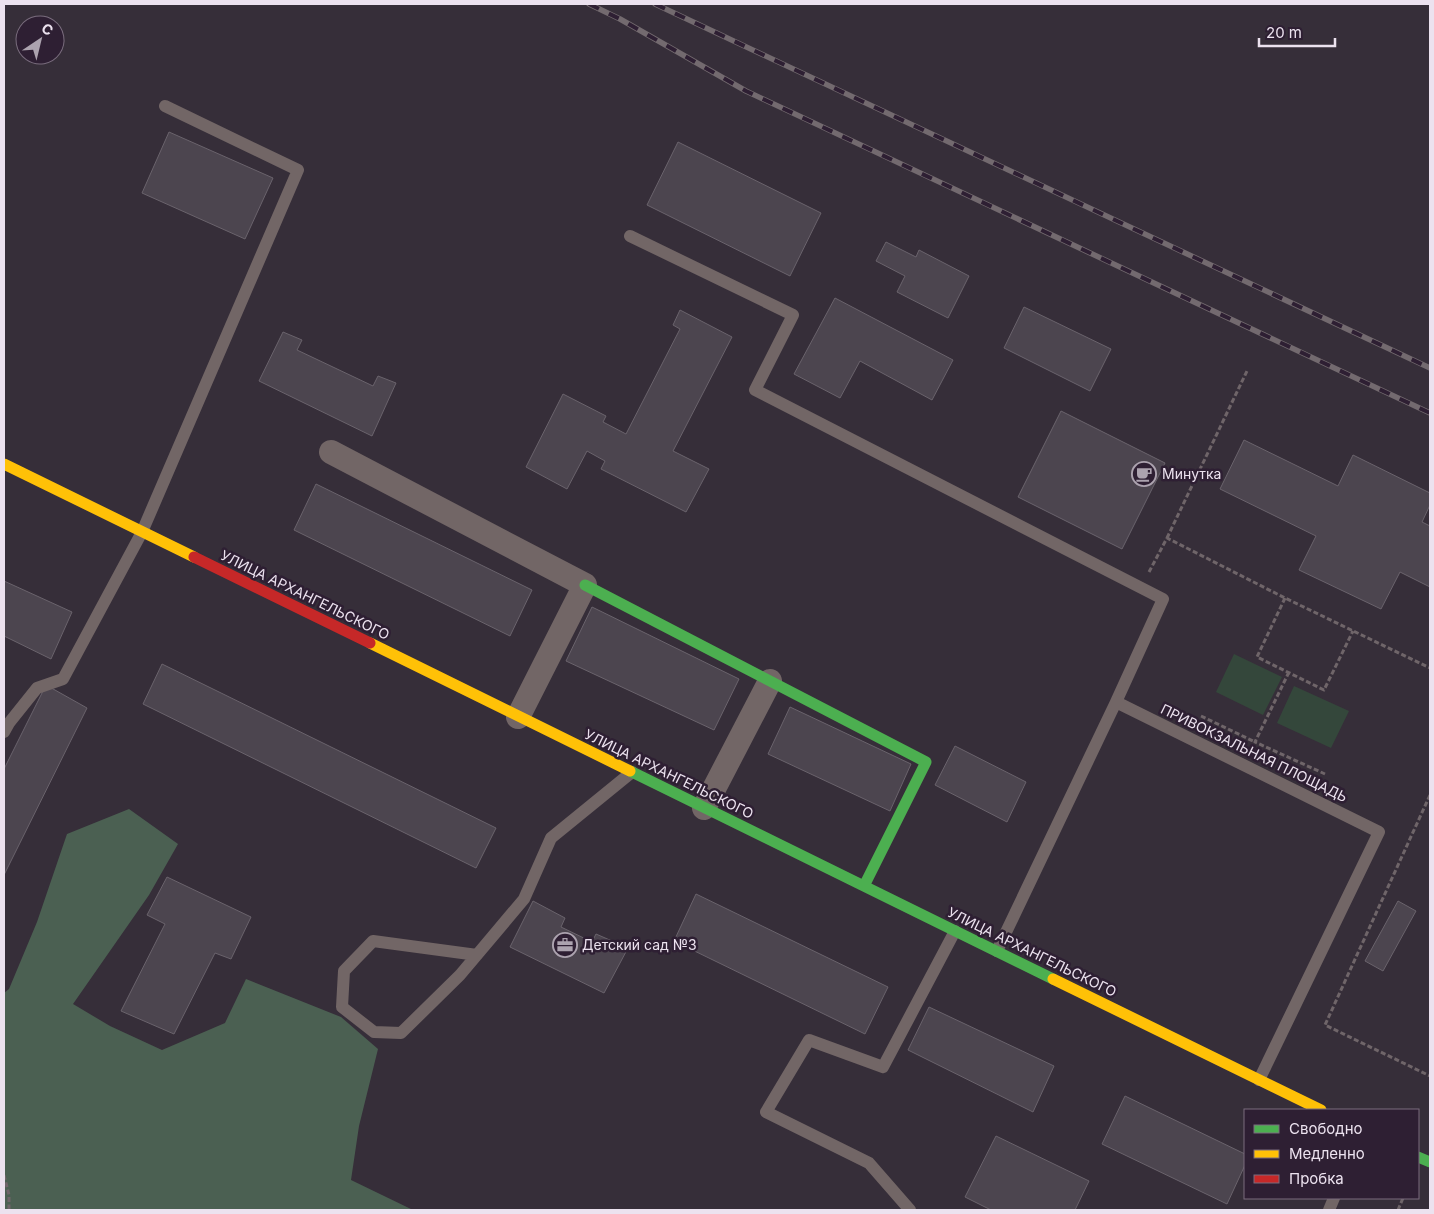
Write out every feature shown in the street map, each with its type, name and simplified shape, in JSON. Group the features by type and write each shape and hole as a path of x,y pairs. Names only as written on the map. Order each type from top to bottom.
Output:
{"street":[{"path":"331,452 926,762 864,886"},
{"name":"УЛИЦА АРХАНГЕЛЬСКОГО","path":"6,470 142,532 1319,1109"},
{"path":"518,717 585,585"},
{"path":"704,808 770,681"}],"lane":[{"path":"4,732 37,688 64,679 142,532 298,170 165,106"},
{"path":"630,236 793,315 755,390 1162,599 1116,702 997,951"},
{"name":"ПРИВОКЗАЛЬНАЯ ПЛОЩАДЬ","path":"1116,702 1379,832 1259,1080"},
{"path":"477,954 373,941 344,971 342,1007 374,1032 401,1033 460,975 524,899 551,838 632,772"},
{"path":"910,1210 869,1163 766,1112 809,1040 883,1067 955,931"}],"path":[{"path":"1141,588 1248,369"},
{"path":"1167,538 1430,668"},
{"path":"1285,598 1257,657 1324,690 1353,631"},
{"path":"1255,742 1289,672"},
{"path":"1201,716 1325,774"},
{"path":"1430,795 1325,1026 1430,1076"},
{"path":"4,1175 9,1195 9,1210"}],"green space":[{"path":"1234,654 1282,677 1263,715 1216,692"},
{"path":"1294,686 1349,711 1331,748 1277,723"},
{"path":"129,809 178,844 149,895 73,1004 110,1026 162,1050 225,1023 246,979 341,1017 378,1049 359,1126 351,1180 413,1210 4,1210 4,993 9,989 37,922 67,834"}],"building":[{"path":"169,132 273,178 245,239 142,193"},
{"path":"678,142 821,213 790,276 647,205"},
{"path":"886,242 916,257 919,250 969,276 948,318 897,292 905,276 876,261"},
{"path":"835,298 953,360 932,400 860,361 840,398 794,374"},
{"path":"1024,307 1111,349 1090,391 1004,348"},
{"path":"680,310 732,337 673,451 709,469 686,512 601,469 605,461 587,451 567,489 526,467 563,394 606,416 603,422 626,434 680,329 673,325"},
{"path":"283,332 302,340 297,350 373,386 378,376 396,383 372,436 259,381"},
{"path":"1061,411 1165,463 1122,549 1018,497"},
{"path":"1244,440 1338,486 1353,455 1430,493 1430,505 1422,522 1430,526 1430,587 1400,572 1381,609 1299,570 1316,536 1220,489"},
{"path":"316,484 532,590 510,636 294,530"},
{"path":"4,581 72,612 51,659 4,636"},
{"path":"592,607 739,679 714,730 566,661"},
{"path":"162,664 496,828 476,868 143,704"},
{"path":"46,685 87,708 4,875 4,769"},
{"path":"790,707 911,764 890,811 768,754"},
{"path":"955,746 1026,782 1007,822 935,785"},
{"path":"167,877 251,917 231,959 215,953 174,1034 121,1011 165,924 147,915"},
{"path":"696,894 888,987 865,1034 674,941"},
{"name":"Детский сад №3","path":"533,901 565,918 561,927 592,942 596,934 628,948 604,993 510,947"},
{"path":"1398,901 1416,911 1383,971 1365,961"},
{"path":"929,1007 1054,1066 1033,1112 908,1050"},
{"path":"1125,1096 1244,1154 1244,1167 1227,1204 1102,1144"},
{"path":"996,1136 1089,1181 1075,1210 991,1210 965,1197"}],"railway":[{"path":"589,4 620,19 746,91 1430,413"},
{"path":"655,4 1430,368"}],"traffic: fast":[{"path":"585,585 926,762 864,886"},
{"path":"630,771 1053,979"},
{"path":"1419,1157 1430,1162"}],"traffic: slow":[{"path":"4,464 194,557"},
{"path":"370,643 630,771"},
{"path":"1053,979 1319,1109"}],"traffic: jam":[{"path":"194,557 370,643"}],"place":[{"name":"Минутка","path":"1144,474"},
{"name":"Детский сад №3","path":"565,945"}]}
